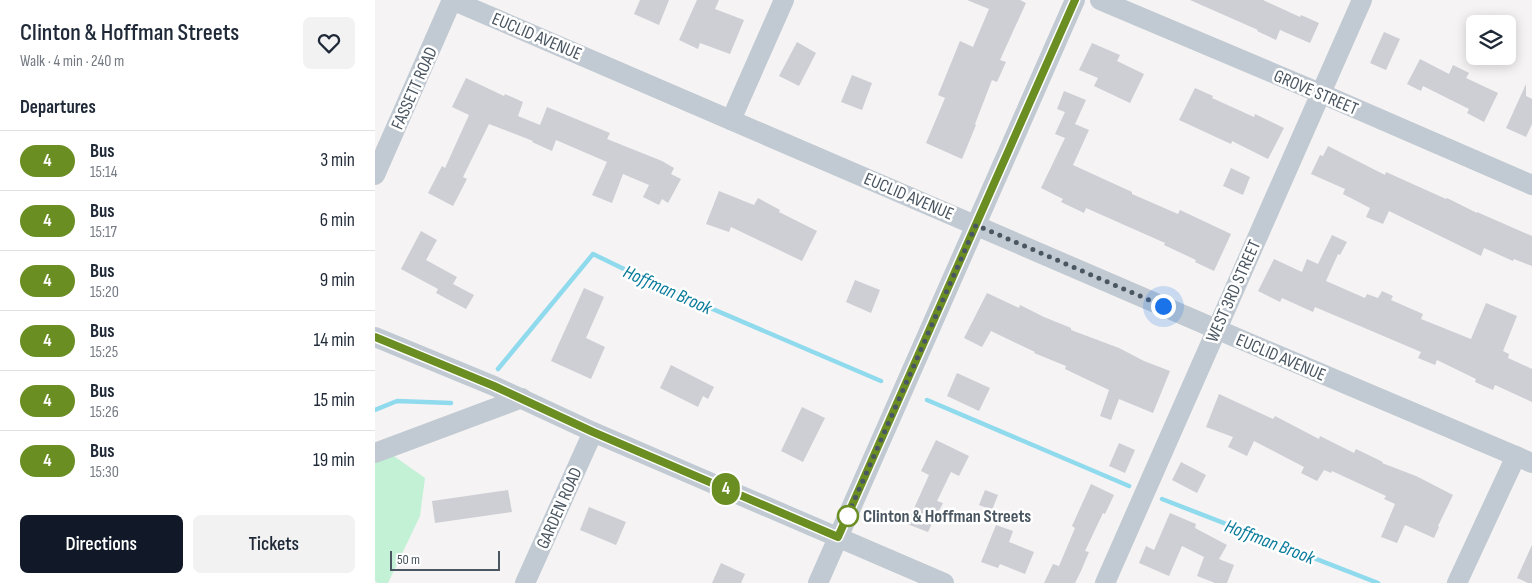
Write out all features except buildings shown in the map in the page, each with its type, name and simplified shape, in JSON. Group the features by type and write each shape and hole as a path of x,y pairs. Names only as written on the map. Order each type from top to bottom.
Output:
{"street":[{"name":"EUCLID AVENUE","path":"452,0 1216,329 1527,458"},
{"name":"FASSETT ROAD","path":"375,175 452,0"},
{"path":"731,120 784,0"},
{"path":"818,583 1075,0"},
{"name":"GROVE STREET","path":"1100,0 1532,185"},
{"name":"WEST 3RD STREET","path":"1105,583 1362,0"},
{"path":"375,337 522,398 593,432 945,583"},
{"path":"375,453 522,398"},
{"name":"GARDEN ROAD","path":"525,583 593,432"},
{"path":"1457,583 1527,458"}],"green space":[{"path":"391,454 425,478 420,516 388,583 378,583 375,581 375,461"}],"waterway":[{"name":"Hoffman Brook","path":"498,369 593,254 659,286 881,381"},
{"name":"Hoffman Brook","path":"927,400 1129,486"},
{"name":"Hoffman Brook","path":"375,410 397,401 451,403"},
{"name":"Hoffman Brook","path":"1162,499 1378,583"}],"bus line":[{"name":"4","path":"375,337 522,398 593,432 838,537 1075,0"}],"place":[{"name":"Clinton & Hoffman Streets","path":"848,516"}],"route":[{"path":"848,516 846,519 976,225 1163,306"}]}
